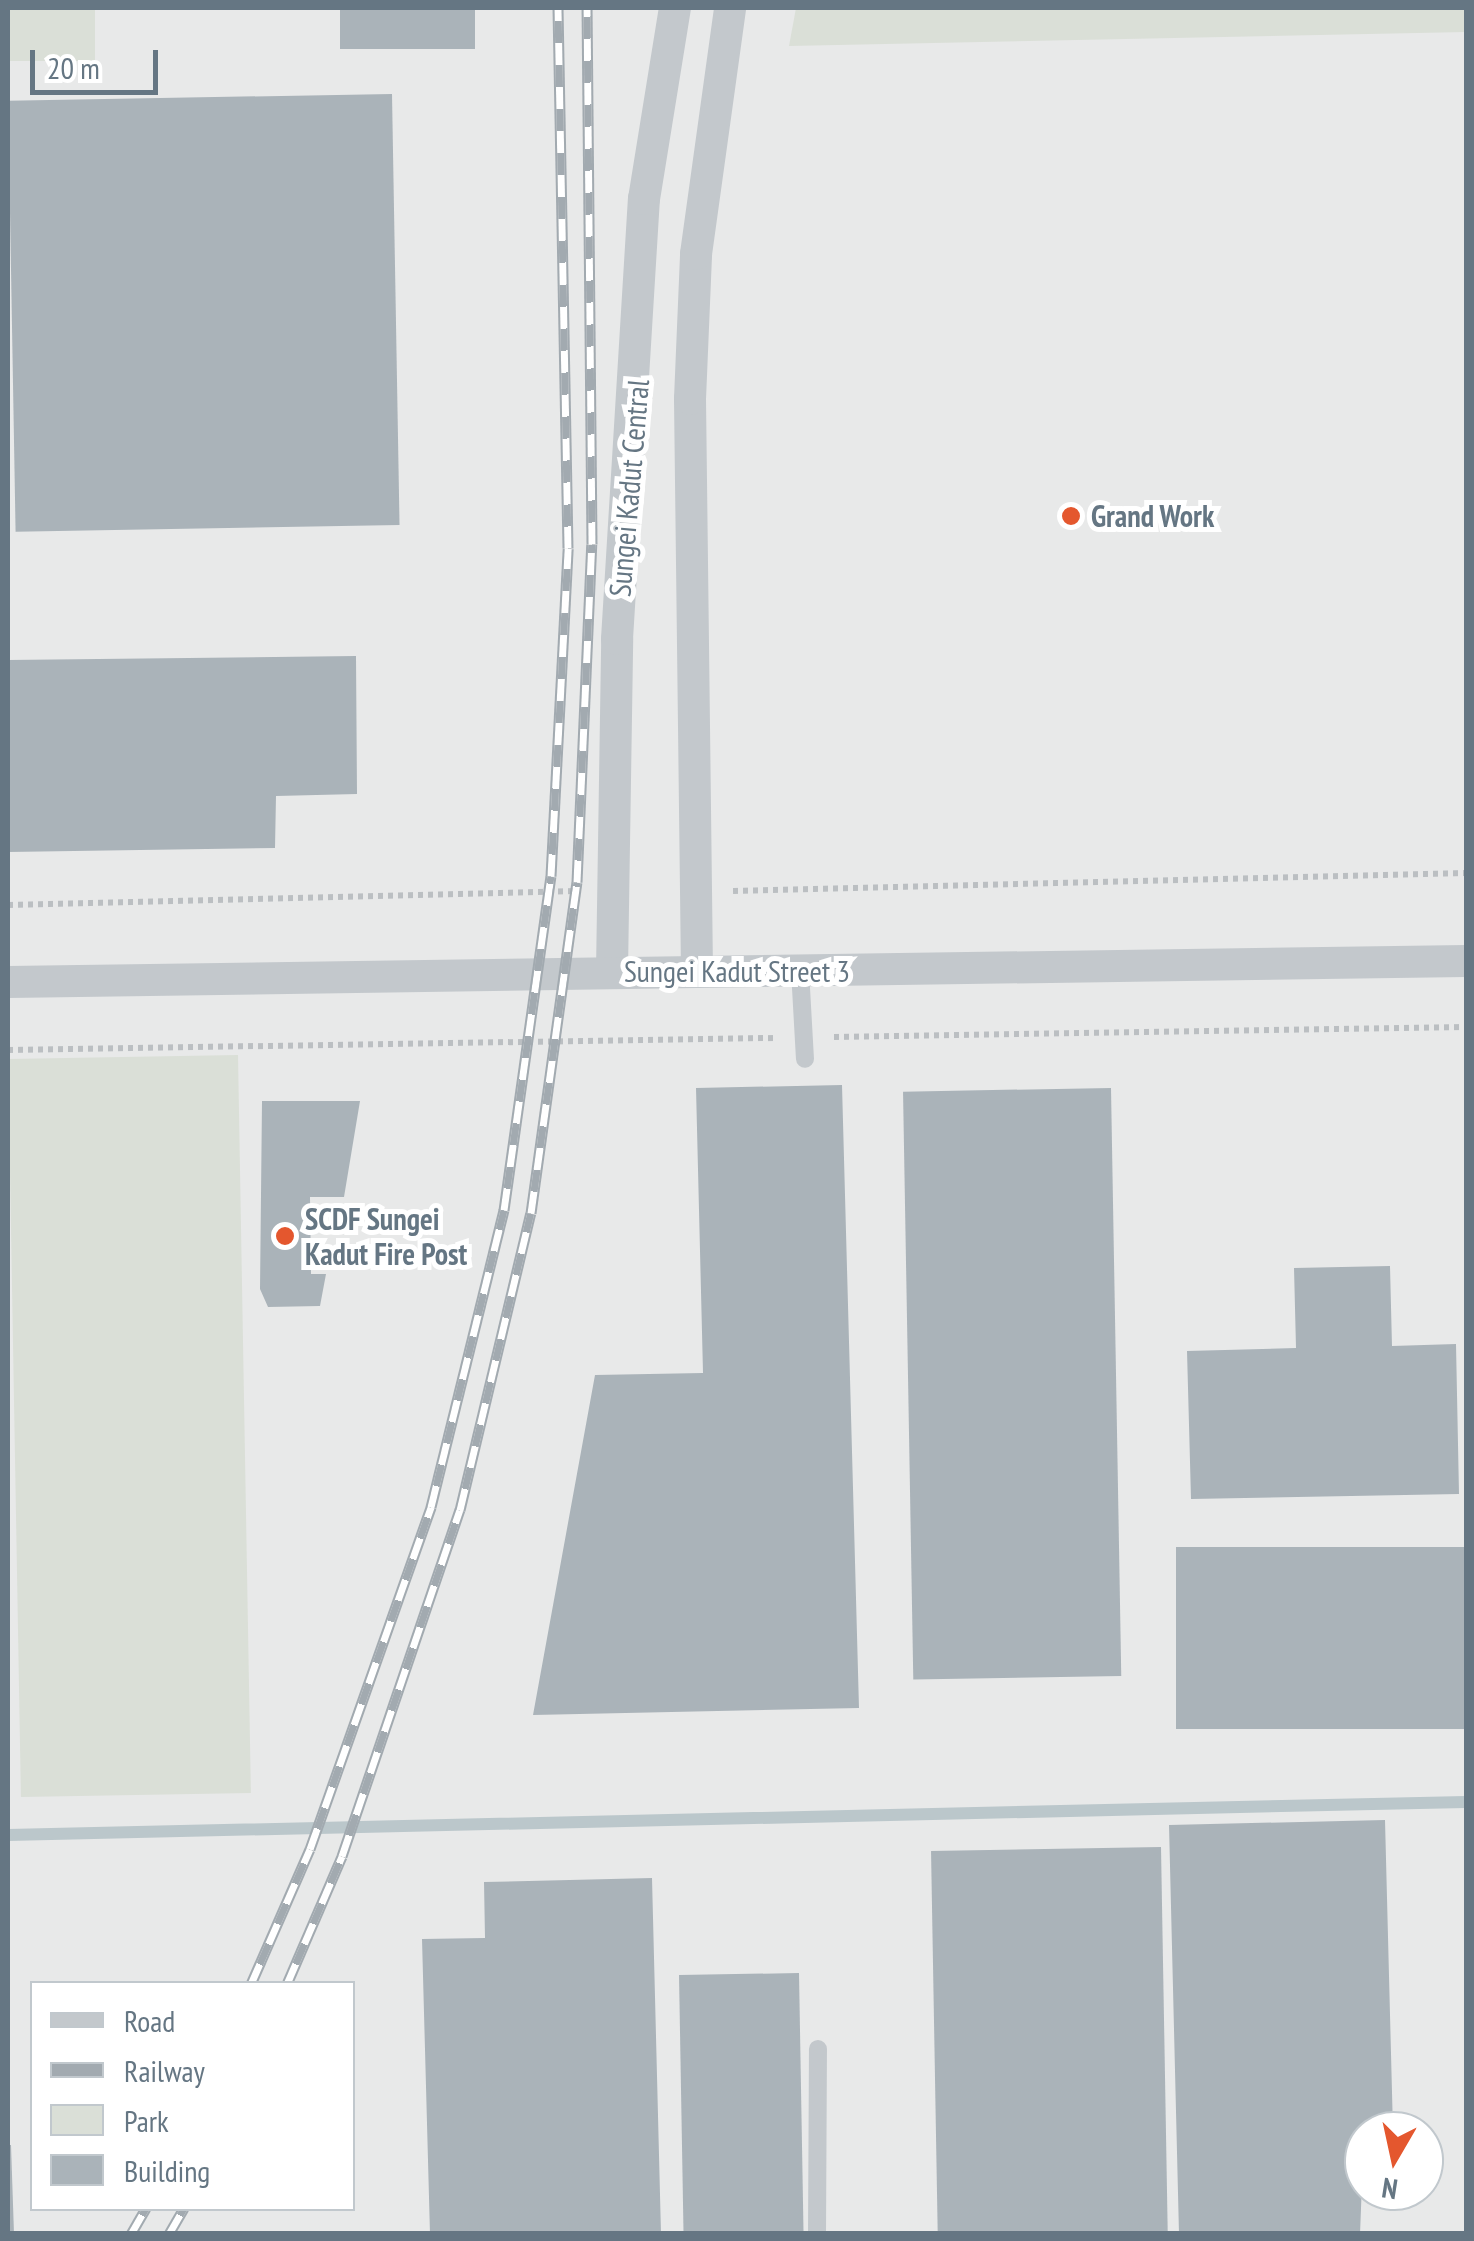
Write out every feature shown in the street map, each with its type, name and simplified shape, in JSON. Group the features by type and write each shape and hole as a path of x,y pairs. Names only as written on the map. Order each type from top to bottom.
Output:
{"street":[{"name":"Sungei Kadut Central","path":"612,972 617,639 644,199 675,8"},
{"name":"Sungei Kadut Central","path":"697,972 690,400 696,254 730,8"},
{"name":"Sungei Kadut Street 3","path":"8,982 1466,960"}],"lane":[{"path":"800,970 805,1060"},
{"path":"817,2234 818,2049"}],"path":[{"path":"8,1050 1466,1027"}],"shaded area":[{"path":"8,8 1466,8 1466,2233 8,2234"}],"green space":[{"path":"8,8 95,8 95,61 8,61"},
{"path":"796,8 1466,8 1466,32 789,46"},
{"path":"238,1055 251,1793 21,1797 8,1059"}],"building":[{"path":"340,8 475,8 475,49 340,49"},
{"path":"392,94 400,525 16,532 8,101"},
{"path":"356,656 357,794 276,796 275,848 8,852 8,660"},
{"path":"842,1085 859,1708 533,1715 595,1375 703,1373 696,1088"},
{"path":"1111,1088 1121,1676 913,1680 903,1092"},
{"name":"SCDF Sungei Kadut Fire Post","path":"262,1101 360,1101 344,1197 310,1197 311,1274 326,1274 320,1306 268,1307 260,1289"},
{"path":"1390,1266 1392,1346 1456,1344 1459,1494 1191,1499 1187,1351 1296,1348 1294,1268"},
{"path":"1176,1547 1466,1547 1466,1729 1176,1729"},
{"path":"1385,1820 1392,2111 1344,2111 1344,2211 1361,2211 1360,2234 1179,2234 1169,1825"},
{"path":"1161,1847 1168,2234 938,2234 931,1851"},
{"path":"652,1878 661,2234 430,2234 422,1939 485,1938 484,1882"},
{"path":"799,1973 804,2234 684,2234 679,1975"},
{"path":"11,2145 14,2234 8,2234"}],"waterway":[{"path":"8,1835 1466,1802"}],"railway":[{"path":"252,1981 310,1849 431,1507 504,1210 551,876 568,548 558,8"},
{"path":"288,1981 342,1856 460,1510 531,1213 577,882 592,544 587,8"},
{"path":"131,2234 144,2211"},
{"path":"169,2234 182,2211"}],"place":[{"name":"Grand Work","path":"1071,516"},
{"name":"SCDF Sungei Kadut Fire Post","path":"285,1236"}]}
